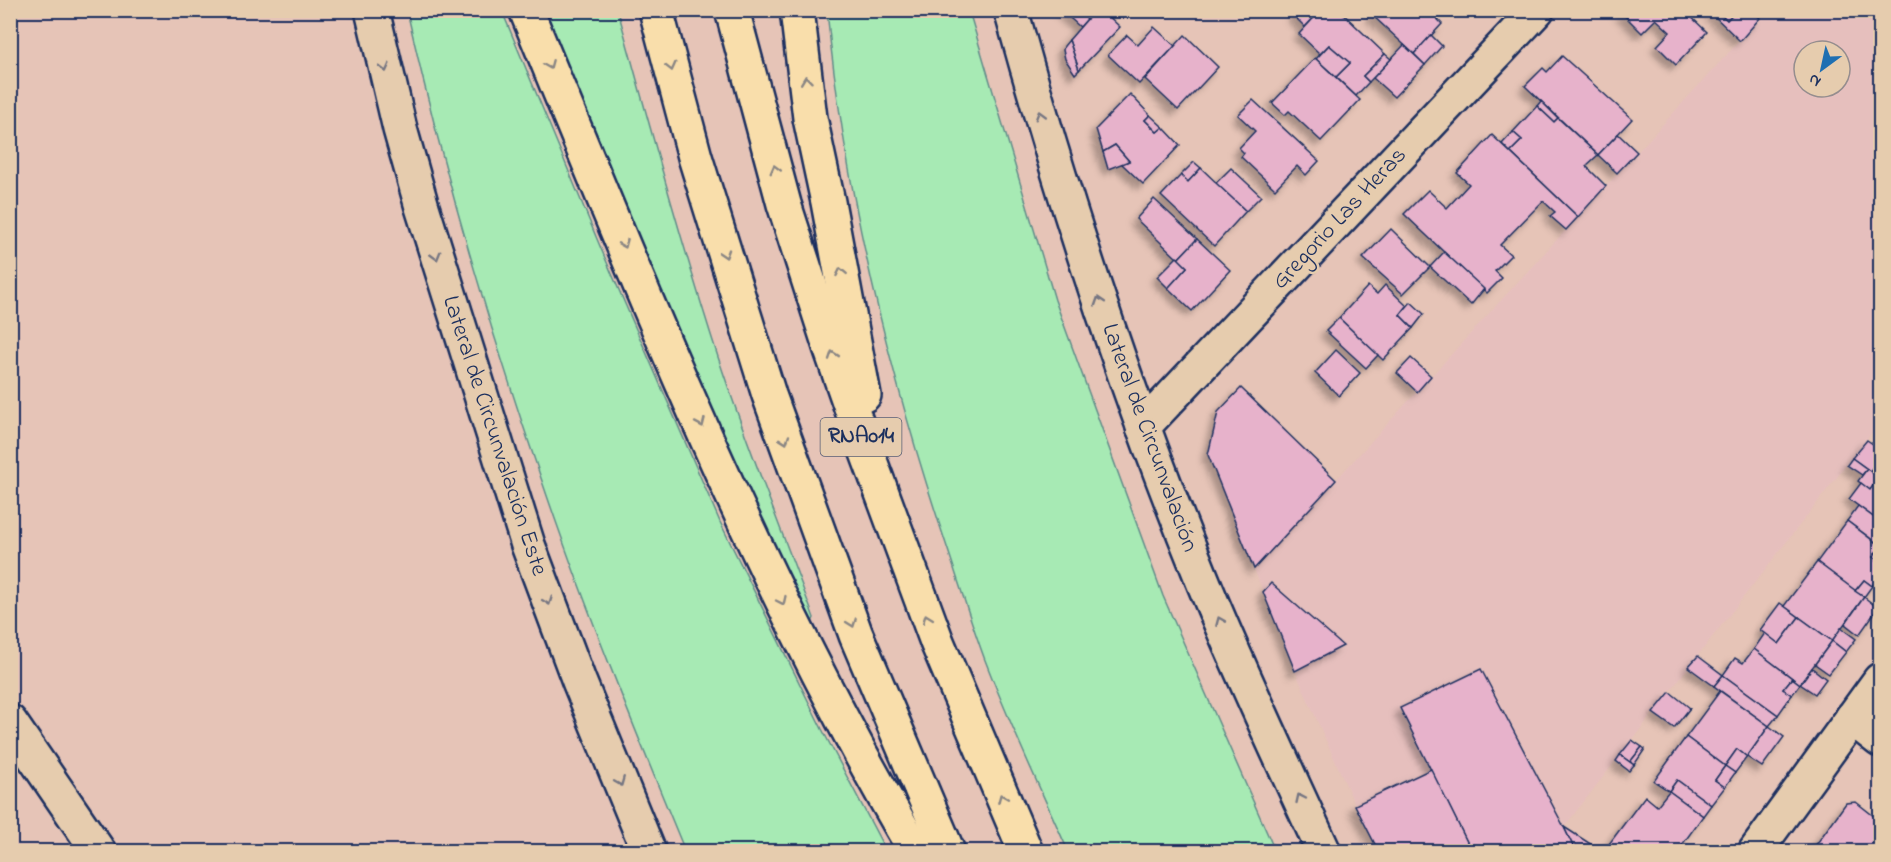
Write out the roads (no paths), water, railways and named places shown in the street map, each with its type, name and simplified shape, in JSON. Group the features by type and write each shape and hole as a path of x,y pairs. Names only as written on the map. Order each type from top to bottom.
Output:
{"highway":[{"path":"526,10 661,332 784,605 856,745 916,852"},
{"name":"RNA014","path":"656,10 695,157 769,395 856,635 948,852"},
{"name":"RNA014","path":"732,10 788,215 830,347 937,642 1026,852"},
{"path":"797,10 810,118 828,202 882,495"}],"street":[{"name":"Lateral de Circunvalación Este","path":"372,10 400,129 422,207 528,545 579,681 649,852"},
{"name":"Lateral de Circunvalación","path":"1011,10 1064,195 1143,427 1249,690 1324,852"},
{"name":"Gregorio Las Heras","path":"1143,427 1537,10"},
{"path":"1755,852 1881,680"},
{"path":"1852,718 1881,740"},
{"path":"10,723 99,852"}]}
